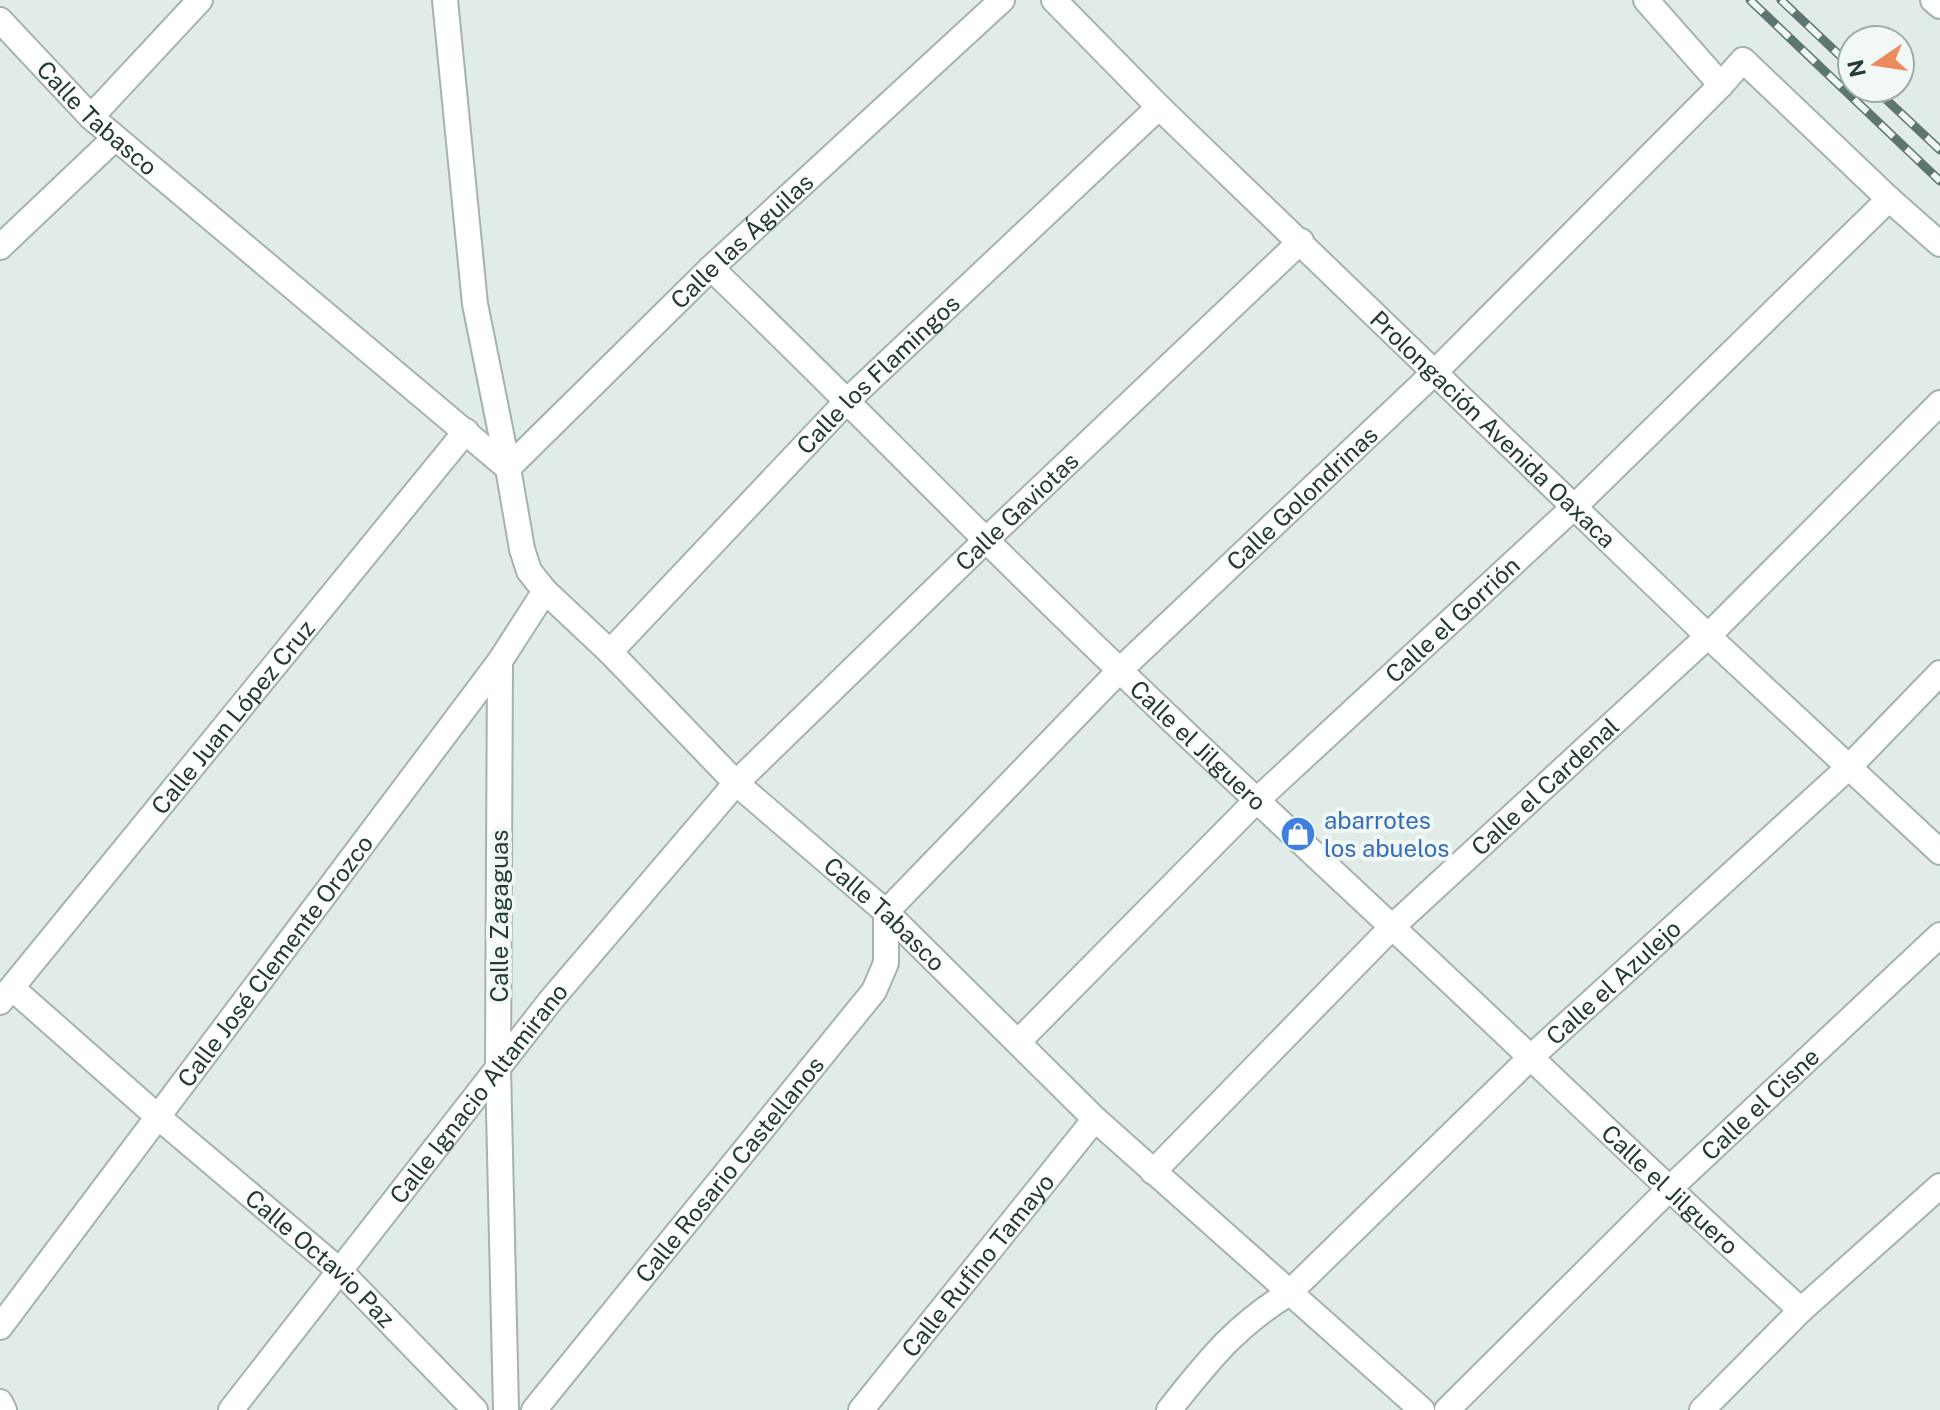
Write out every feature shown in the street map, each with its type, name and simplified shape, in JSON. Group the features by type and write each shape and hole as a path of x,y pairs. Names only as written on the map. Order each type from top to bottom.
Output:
{"street":[{"path":"91,117 200,0"},
{"name":"Calle Tabasco","path":"445,0 475,304 522,549 529,571 545,591 610,652 736,783 886,912 1095,1119 1422,1410"},
{"name":"Calle las Águilas","path":"508,468 711,268 1002,0"},
{"name":"Prolongación Avenida Oaxaca","path":"1054,0 1159,107 1708,636 1940,852"},
{"path":"1646,0 1721,85"},
{"path":"1933,0 1940,6"},
{"name":"Calle Tabasco","path":"0,20 91,117 466,431"},
{"name":"Calle Golondrinas","path":"886,912 1120,670 1435,372 1743,60 1889,199"},
{"name":"Calle los Flamingos","path":"610,652 848,400 1159,107"},
{"path":"0,247 115,138"},
{"path":"1889,199 1940,244"},
{"name":"Calle el Gorrión","path":"1018,1042 1256,801 1575,506 1889,199"},
{"name":"Calle Gaviotas","path":"736,783 1301,241"},
{"name":"Calle el Jilguero","path":"711,268 1256,801 1668,1190 1801,1310"},
{"name":"Calle el Cardenal","path":"1153,1172 1392,927 1708,636 1940,403"},
{"path":"466,431 508,468"},
{"name":"Calle Juan López Cruz","path":"6,995 466,431"},
{"name":"Calle José Clemente Orozco","path":"0,1327 500,661 545,591"},
{"name":"Calle Zagaguas","path":"500,661 498,1068 506,1410"},
{"name":"Calle el Azulejo","path":"1169,1410 1220,1346 1258,1312 1289,1293 1530,1058 1849,767 1940,673"},
{"name":"Calle Ignacio Altamirano","path":"231,1410 551,1000 736,783"},
{"name":"Calle Rosario Castellanos","path":"534,1410 874,991 886,963 886,912"},
{"name":"Calle el Cisne","path":"1447,1410 1668,1190 1940,935"},
{"name":"Calle Octavio Paz","path":"6,995 157,1116 340,1271 475,1410"},
{"name":"Calle Rufino Tamayo","path":"861,1410 1095,1119"},
{"path":"1702,1410 1801,1310 1940,1186"},
{"path":"0,1402 4,1410"}],"railway":[{"path":"1750,0 1940,181"},
{"path":"1781,0 1836,52"},
{"path":"1891,104 1940,150"}],"place":[{"name":"abarrotes los abuelos","path":"1298,834"}]}
